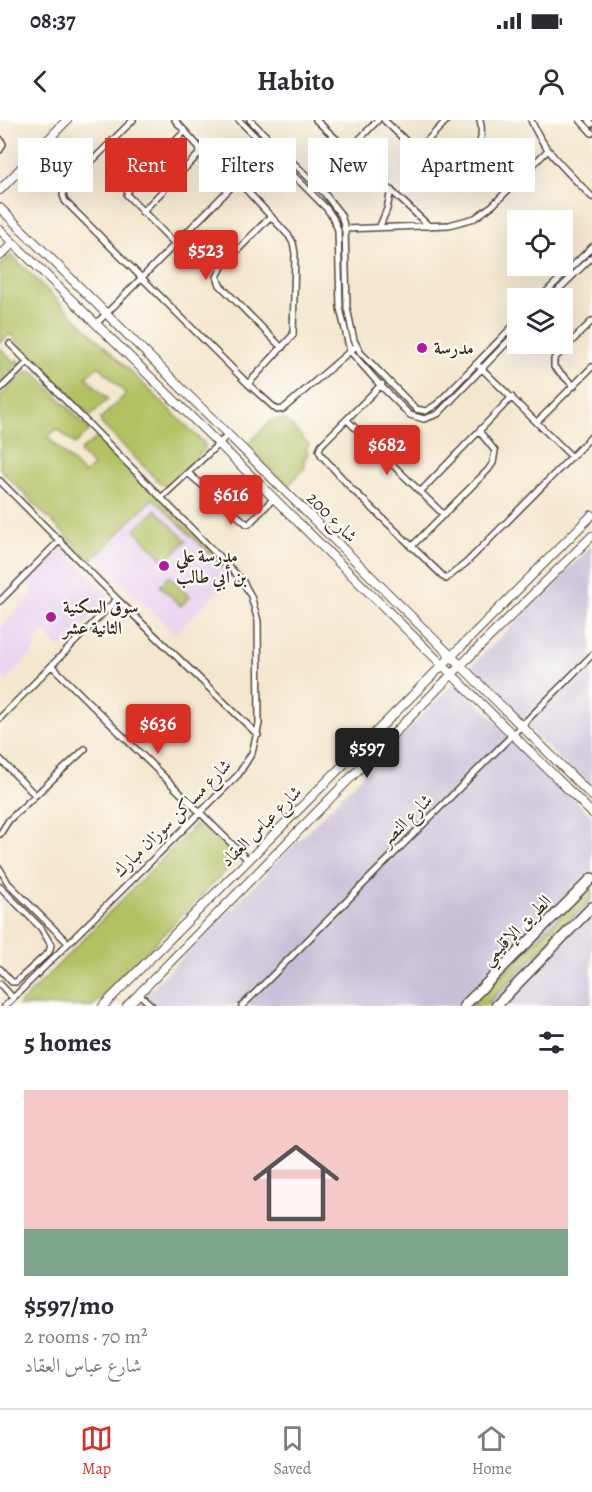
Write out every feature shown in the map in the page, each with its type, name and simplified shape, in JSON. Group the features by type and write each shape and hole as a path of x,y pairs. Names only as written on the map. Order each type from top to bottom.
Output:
{"highway":[{"name":"الطريق الإقليمي","path":"464,1006 592,878"},
{"name":"الطريق الإقليمي","path":"496,1006 592,907"}],"street":[{"path":"0,183 62,120"},
{"path":"0,189 67,120"},
{"path":"133,120 64,189 65,201 248,384 280,411 356,346"},
{"path":"142,212 200,153 200,147 175,120"},
{"path":"239,120 256,138"},
{"path":"250,120 268,138"},
{"path":"316,120 335,138"},
{"path":"361,138 378,120"},
{"path":"384,120 403,138"},
{"path":"430,138 447,120"},
{"path":"480,120 482,138"},
{"path":"531,120 548,150 592,197"},
{"path":"580,120 592,133"},
{"path":"589,120 592,124"},
{"path":"176,245 129,200 127,195 128,190 185,131"},
{"path":"0,139 3,144 0,150"},
{"path":"338,230 462,223 480,215 548,150"},
{"path":"296,166 325,194 340,215 345,228 347,308 356,346 416,409 426,411 437,404 507,332"},
{"path":"296,178 327,209 338,230 340,308 350,351 410,415 424,419 432,417 444,408 507,342"},
{"path":"388,187 429,226"},
{"path":"380,226 391,190"},
{"path":"96,324 229,192"},
{"path":"248,192 289,236 295,253 294,332 248,384"},
{"name":"شارع 200","path":"0,208 592,796"},
{"path":"271,216 223,265 217,277 220,285 282,348"},
{"name":"شارع 200","path":"2,236 13,243 219,444 592,813"},
{"path":"0,256 13,243"},
{"path":"560,288 590,258 592,247"},
{"path":"552,288 590,258"},
{"path":"574,386 554,367 554,359 592,321"},
{"name":"شارع مساكن سوزان مبارك","path":"5,1006 242,770 252,753 258,735 259,630 251,596 237,573 10,344"},
{"path":"0,389 28,362"},
{"path":"476,362 572,457"},
{"path":"537,422 592,367"},
{"path":"386,380 321,445 320,454 352,489 443,578 448,579 592,436"},
{"path":"420,492 512,397"},
{"path":"347,420 444,515"},
{"path":"411,547 493,463 495,451 479,431"},
{"path":"162,497 228,435"},
{"path":"188,472 246,524 274,498"},
{"path":"0,481 117,599 258,735"},
{"name":"شارع عباس العقاد","path":"103,1006 592,515"},
{"name":"شارع عباس العقاد","path":"127,1006 452,674 592,536"},
{"path":"0,601 60,540"},
{"path":"0,718 117,599"},
{"name":"شارع النصر","path":"242,1006 592,655"},
{"path":"52,666 248,860"},
{"path":"414,694 424,704"},
{"path":"0,834 9,820 85,749"},
{"path":"0,759 35,795"},
{"path":"0,869 8,883 69,943"},
{"path":"0,969 12,982 16,982 49,952 51,945 41,928 0,887 8,883"},
{"path":"127,982 152,1006"},
{"path":"0,984 13,998"}],"shaded area":[{"name":"مدرسة علي بن أبي طالب","path":"152,498 232,576 175,634 95,556"},
{"path":"592,546 592,792 472,673 473,665"},
{"name":"سوق السكنية الثانية عشر","path":"61,549 108,595 107,602 59,648 43,632 33,643 37,648 6,680 0,674 0,628 34,592 24,582 56,550"},
{"path":"459,684 592,817 592,1006 135,1006 450,687"}],"green space":[{"path":"11,255 205,444 205,449 168,486 162,485 101,423 100,419 126,394 99,366 86,377 108,399 90,416 10,334 0,343 0,266"},
{"path":"0,348 14,362 18,359 20,362 0,381"},
{"path":"25,372 34,372 90,430 75,444 57,429 48,437 84,474 93,466 80,453 81,450 98,437 236,572 232,576 153,498 91,561 0,469 0,397"},
{"path":"285,419 309,445 304,460 305,467 288,486 246,446 271,421"},
{"path":"156,510 186,541 165,561 135,530"},
{"path":"169,576 190,597 181,606 160,586"},
{"path":"200,820 204,821 238,854 238,858 93,1006 18,1006"},
{"path":"592,885 592,898 485,1006 470,1006"}],"place":[{"name":"مدرسة","path":"422,348"},
{"name":"مدرسة علي بن أبي طالب","path":"164,566"},
{"name":"سوق السكنية الثانية عشر","path":"51,617"}]}
